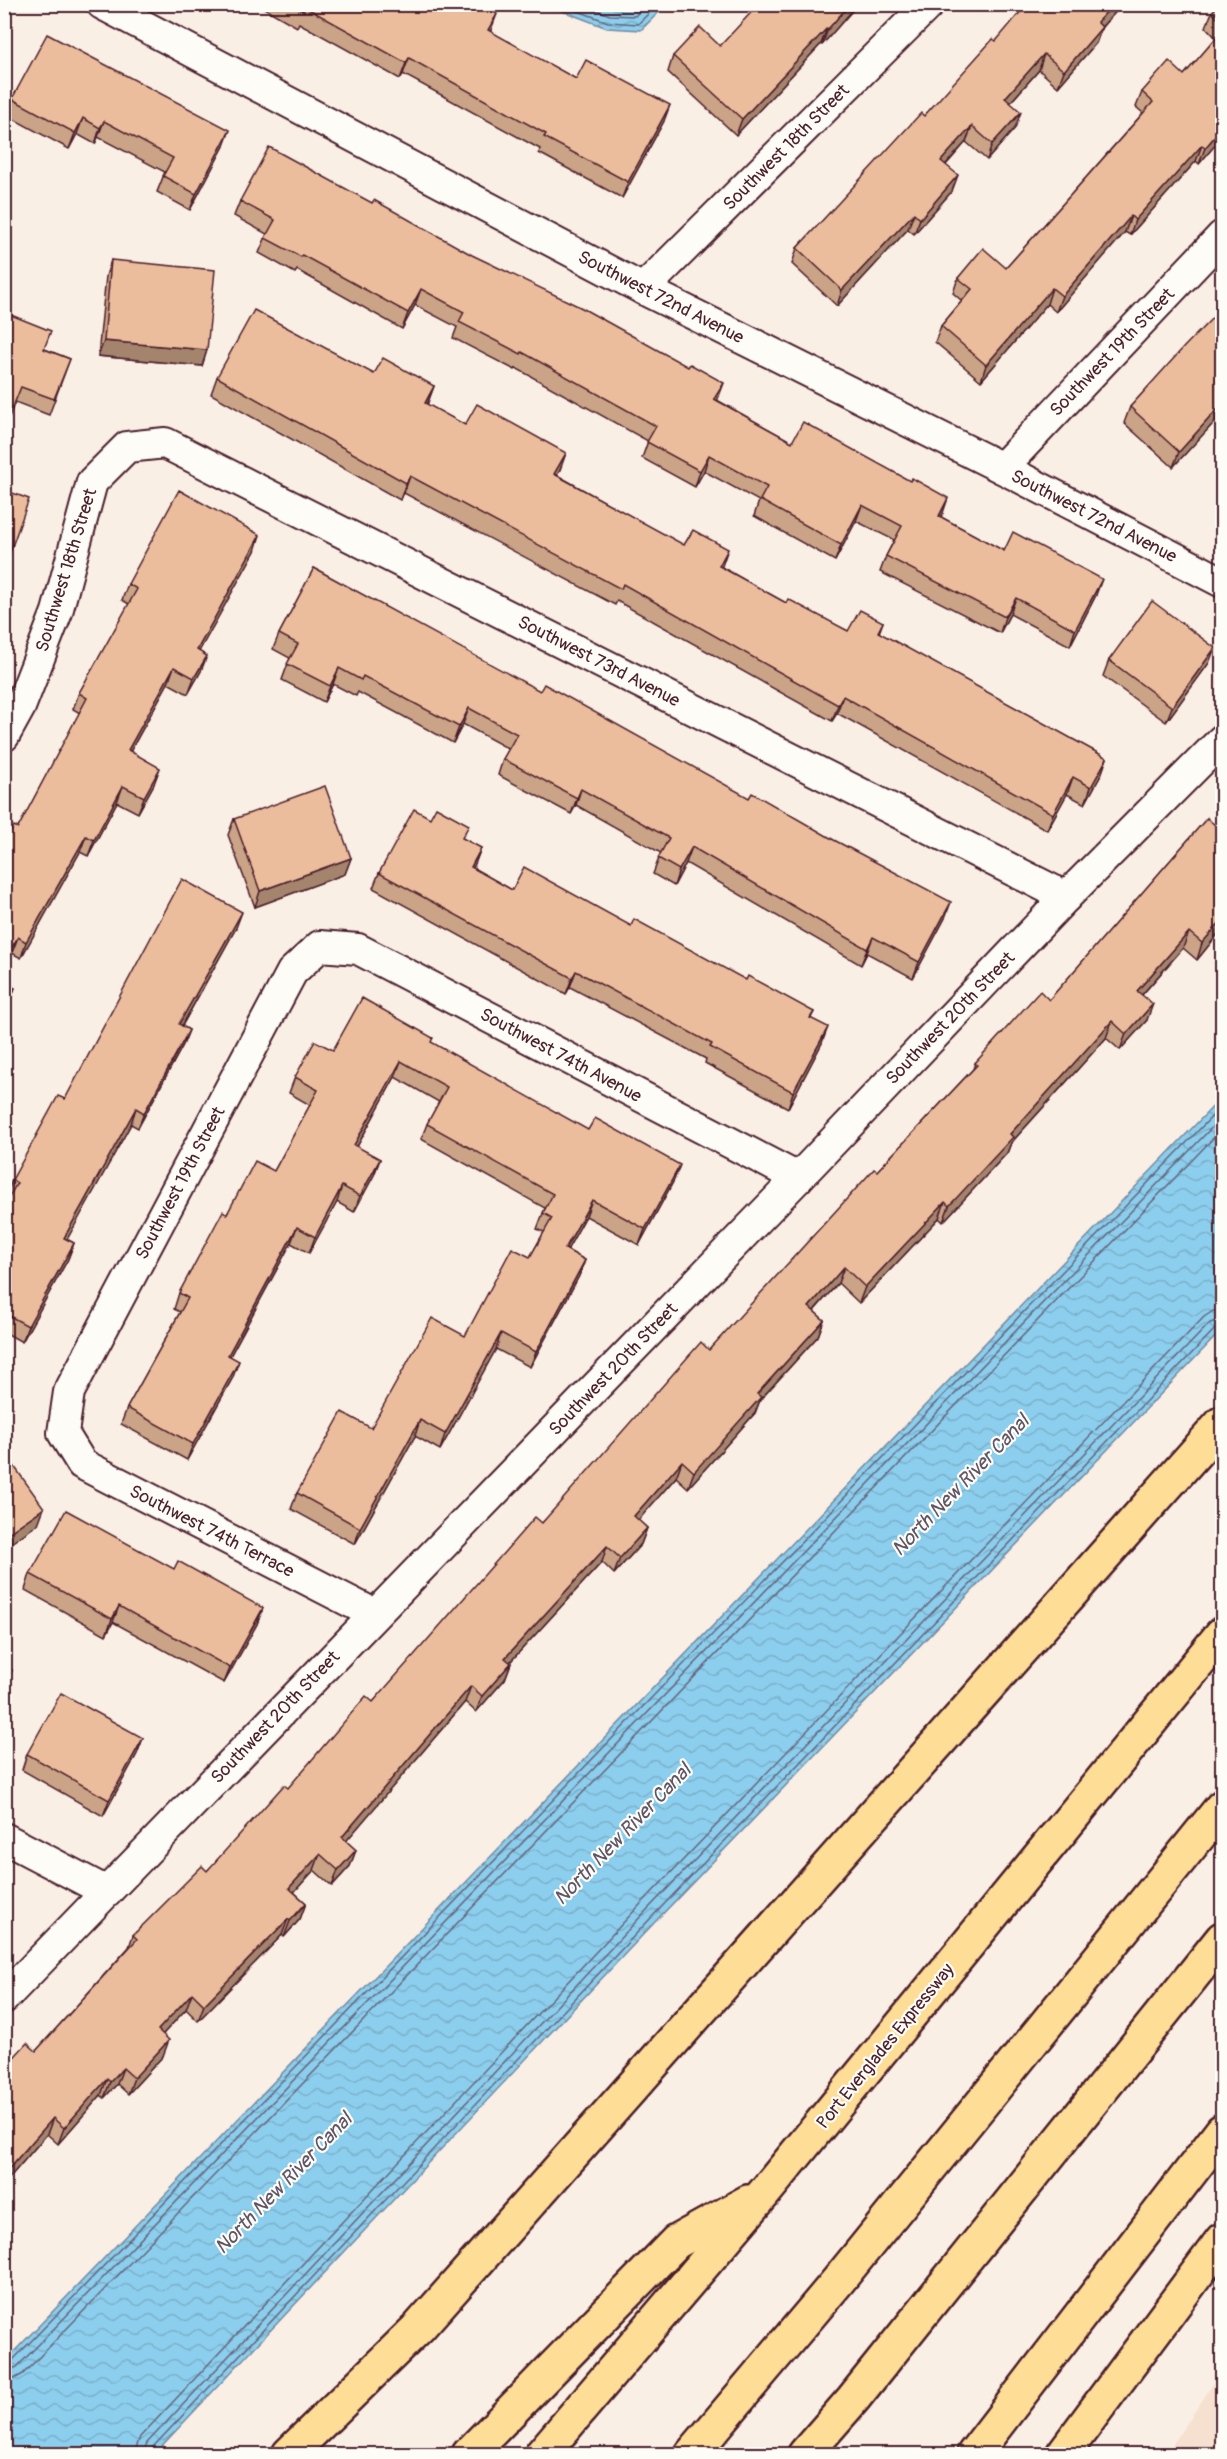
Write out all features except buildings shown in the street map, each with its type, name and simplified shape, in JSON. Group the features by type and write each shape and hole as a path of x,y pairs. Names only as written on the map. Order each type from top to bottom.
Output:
{"main road":[{"path":"289,2454 418,2327 1222,1423"},
{"name":"Port Everglades Expressway","path":"542,2454 765,2192 1222,1634"},
{"path":"692,2454 838,2281 1222,1808"},
{"path":"805,2454 853,2399 1222,1939"},
{"path":"1055,2147 1222,1972"},
{"path":"974,2454 1222,2132"},
{"path":"469,2454 676,2242 765,2192"},
{"path":"1063,2454 1222,2240"}],"street":[{"name":"Southwest 72nd Avenue","path":"102,4 643,289 1002,468 1222,582"},
{"name":"Southwest 18th Street","path":"643,289 929,4"},
{"name":"Southwest 19th Street","path":"1002,468 1222,236"},
{"name":"Southwest 73rd Avenue","path":"127,447 165,443 1066,897"},
{"name":"Southwest 18th Street","path":"4,736 20,707 57,612 92,483 127,447"},
{"name":"Southwest 20th Street","path":"4,1998 798,1178 1066,897 1222,740"},
{"name":"Southwest 19th Street","path":"63,1433 69,1392 292,972 320,946"},
{"name":"Southwest 74th Avenue","path":"320,946 358,949 798,1178"},
{"name":"Southwest 74th Terrace","path":"63,1433 82,1464 374,1614"},
{"path":"4,1838 106,1892"}],"shaded area":[{"path":"1222,2371 1222,2454 1166,2454"}],"water":[{"path":"547,5 666,5 641,30 607,28"},
{"name":"North New River Canal","path":"1222,1097 1222,1330 654,1923 154,2454 5,2454 5,2361"}]}
